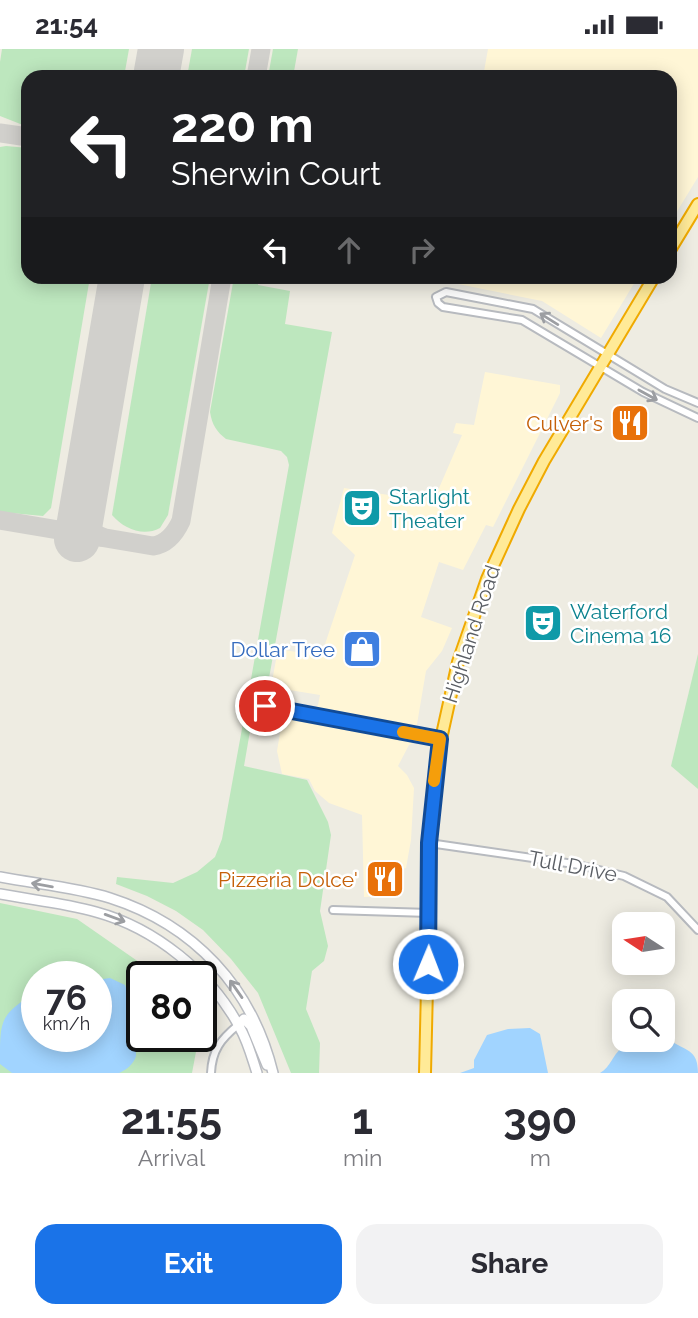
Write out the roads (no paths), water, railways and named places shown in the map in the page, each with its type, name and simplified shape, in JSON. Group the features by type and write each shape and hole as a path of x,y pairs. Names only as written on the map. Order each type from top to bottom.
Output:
{"highway":[{"path":"677,238 698,204"},
{"name":"Highland Road","path":"425,1073 429,843 440,739 465,638 500,547 544,461 650,284"}],"main road":[{"path":"0,877 107,898 138,908 192,941 219,966 256,1020 267,1049 272,1073"},
{"path":"0,894 95,911 124,922 173,951 195,969 238,1025 259,1073"},
{"path":"238,1025 242,1020 248,1021 272,1073"}],"street":[{"path":"698,403 665,389 524,306 446,292 436,297 443,307 522,320 660,401 698,418"},
{"path":"265,706 440,739"},
{"name":"Tull Drive","path":"429,843 575,864 624,876 667,897 698,930"},
{"path":"333,910 429,913"},
{"path":"211,1073 215,1050 223,1037 238,1025"}],"water":[{"path":"112,979 126,988 126,1052 136,1052 136,1056 127,1068 119,1073 12,1073 0,1064 1,1036 5,1019 21,1002 21,1052 112,1052"},
{"path":"530,1028 540,1034 548,1073 460,1073 474,1068 474,1060 487,1035 508,1029"},
{"path":"675,1044 694,1056 698,1073 600,1073 607,1068 616,1054 675,1052"}],"place":[{"name":"Culver's","path":"630,423"},
{"name":"Starlight Theater","path":"362,508"},
{"name":"Waterford Cinema 16","path":"543,623"},
{"name":"Dollar Tree","path":"362,649"},
{"name":"Pizzeria Dolce'","path":"385,879"}]}
